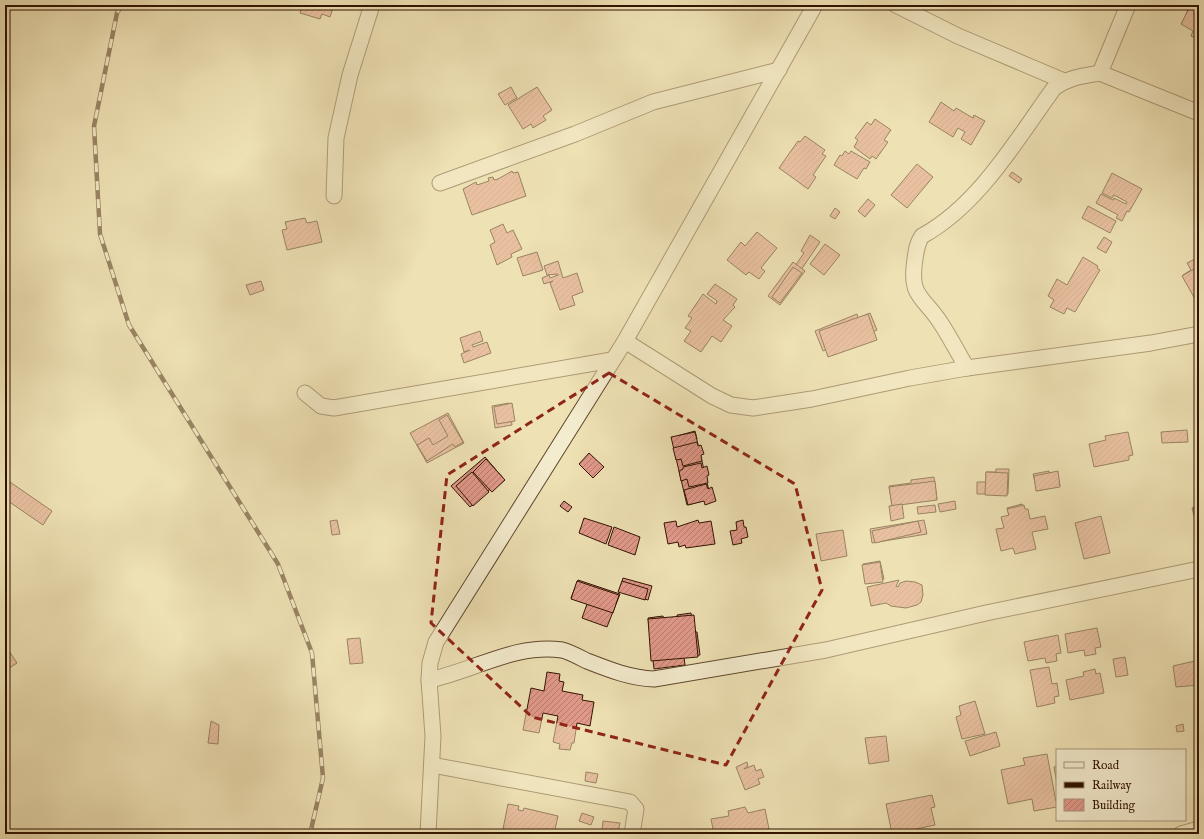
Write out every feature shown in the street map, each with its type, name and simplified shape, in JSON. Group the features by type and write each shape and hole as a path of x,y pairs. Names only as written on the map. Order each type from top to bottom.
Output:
{"street":[{"path":"334,196 336,138 350,75 372,5"},
{"path":"428,834 433,736 429,680 430,663 436,642 625,341 815,5"},
{"path":"896,5 958,36 1064,81"},
{"path":"1100,73 1128,5"},
{"path":"440,183 575,134 653,102 779,70"},
{"path":"967,368 939,321 918,297 913,284 913,270 918,241 922,236 962,207 984,184 1054,88 1064,81 1100,73 1199,113"},
{"path":"625,341 712,396 730,405 753,408 812,399 910,378 967,368 1151,343 1199,334"},
{"path":"305,393 321,406 334,408 612,360"},
{"path":"429,680 450,676 514,653 539,650 563,650 635,678 654,679 826,650 986,613 1199,569"},
{"path":"432,765 630,802 636,809 632,834"},
{"path":"1181,834 1199,829"}],"highlighted area":[{"path":"609,373 795,484 822,590 726,765 532,717 431,623 447,475"}],"building":[{"path":"302,5 334,5 330,17 322,14 320,19 300,13"},
{"path":"1190,5 1199,7 1199,39 1191,36 1195,28 1182,23"},
{"path":"1191,5 1199,6 1199,40 1191,36 1193,31 1181,24"},
{"path":"511,87 517,98 505,105 498,94"},
{"path":"537,87 552,110 543,116 546,120 533,128 531,124 523,129 508,105"},
{"path":"941,102 954,111 956,108 973,118 974,115 985,121 971,145 961,139 965,132 958,128 953,137 929,122"},
{"path":"875,119 891,130 884,140 888,142 876,159 872,156 870,159 854,147 858,140 855,138 867,122 871,125"},
{"path":"805,136 825,150 822,154 826,156 813,175 816,177 808,189 779,168 798,141 800,142"},
{"path":"845,151 849,154 851,151 870,162 857,179 834,165 840,155 842,156"},
{"path":"917,164 933,177 907,208 891,195"},
{"path":"512,171 513,173 518,172 526,196 472,215 463,189 476,182 477,185 489,181 488,178 493,177 494,180 498,179"},
{"path":"1012,172 1022,179 1019,183 1009,176"},
{"path":"1112,173 1142,189 1122,221 1116,218 1118,215 1096,203 1101,194 1126,204 1127,202 1114,195 1112,198 1102,193"},
{"path":"868,199 875,205 865,217 858,211"},
{"path":"1088,206 1116,221 1110,233 1082,218"},
{"path":"835,208 840,212 835,219 830,216"},
{"path":"305,218 307,223 317,221 322,242 287,250 282,230 287,229 285,222"},
{"path":"503,224 507,233 513,230 522,249 511,254 512,257 497,265 490,245 495,242 490,230"},
{"path":"757,232 777,248 761,268 765,271 759,279 749,272 746,275 727,260 741,242 745,246"},
{"path":"810,235 820,242 801,270 795,266 804,253 801,251"},
{"path":"1104,237 1112,242 1106,253 1097,248"},
{"path":"825,244 840,255 824,275 810,264"},
{"path":"537,252 543,270 523,276 517,258"},
{"path":"1083,257 1098,266 1097,268 1100,270 1075,312 1067,308 1064,314 1050,307 1054,300 1048,296 1057,279 1067,285"},
{"path":"1199,257 1199,297 1196,298 1183,275 1191,270 1187,263"},
{"path":"558,261 563,278 577,273 583,292 572,296 575,305 560,310 550,283 553,281 544,284 542,278 549,275 550,278 558,275 558,274 547,275 544,266"},
{"path":"793,262 805,271 780,305 768,296"},
{"path":"1199,266 1199,296 1195,299 1182,276"},
{"path":"793,267 802,273 780,303 772,297"},
{"path":"261,281 264,290 250,295 246,285"},
{"path":"715,284 737,299 733,305 735,307 723,320 732,326 721,342 712,336 701,352 684,341 691,331 685,328 692,318 688,316 703,294 716,304 717,301 707,294"},
{"path":"870,313 877,330 849,342 850,347 834,353 832,347 823,351 815,331 857,314 858,318"},
{"path":"868,314 877,340 828,357 819,331"},
{"path":"480,331 483,341 472,345 473,347 487,342 491,353 464,363 461,354 470,350 464,352 460,338"},
{"path":"509,403 512,425 495,428 492,406"},
{"path":"512,403 515,421 497,424 494,407"},
{"path":"448,413 464,443 427,463 410,433"},
{"path":"447,415 463,442 455,447 453,444 427,461 417,445 429,438 433,445 448,436 439,420"},
{"path":"1187,430 1188,442 1162,443 1161,432"},
{"path":"695,431 697,439 679,444 677,436"},
{"path":"695,432 711,499 687,505 671,437"},
{"path":"1128,432 1133,455 1129,456 1129,460 1094,467 1089,444 1106,440 1105,436"},
{"path":"697,442 698,446 701,445 704,454 701,455 702,461 683,466 681,459 676,460 673,448"},
{"path":"589,453 604,467 593,478 579,464"},
{"path":"485,457 503,478 470,507 451,486"},
{"path":"486,459 505,480 492,492 473,472"},
{"path":"701,463 702,468 707,466 709,475 707,476 708,483 689,487 687,479 681,481 679,471 683,469 683,467"},
{"path":"996,469 1009,469 1008,494 977,494 977,482 986,482 986,472 996,472"},
{"path":"1049,471 1049,473 1057,472 1060,486 1037,491 1033,474"},
{"path":"1058,471 1060,487 1036,491 1034,476"},
{"path":"472,472 489,492 473,506 456,486"},
{"path":"986,472 1008,473 1007,496 985,495"},
{"path":"934,477 937,499 892,505 889,486 911,483 911,480"},
{"path":"935,481 937,500 892,506 889,487"},
{"path":"10,482 52,511 43,525 5,499 5,489"},
{"path":"706,484 708,489 712,487 716,501 705,505 704,501 688,505 684,490"},
{"path":"564,501 572,507 568,512 560,506"},
{"path":"955,501 956,509 940,512 938,504"},
{"path":"902,504 904,518 891,521 889,506"},
{"path":"1022,504 1032,547 1017,550 1007,508"},
{"path":"935,505 936,512 918,514 917,507"},
{"path":"1024,505 1025,509 1028,509 1030,519 1045,516 1048,529 1032,532 1036,549 1015,554 1013,548 1001,551 996,529 1004,528 1001,517 1009,515 1007,509"},
{"path":"1199,506 1199,536 1192,508"},
{"path":"1199,506 1199,538 1193,507"},
{"path":"1101,516 1110,553 1084,559 1075,523"},
{"path":"584,518 612,527 606,544 579,533"},
{"path":"337,520 340,534 332,535 330,521"},
{"path":"698,520 699,523 711,521 715,544 686,548 685,545 679,547 678,542 668,544 664,523 676,521 677,527"},
{"path":"743,520 748,537 741,539 742,543 733,545 730,531 737,530 736,522"},
{"path":"924,520 927,534 872,543 870,529"},
{"path":"918,521 921,532 875,543 872,531"},
{"path":"614,527 640,537 635,555 608,545"},
{"path":"843,530 847,556 821,561 816,534"},
{"path":"880,561 884,579 866,582 863,564"},
{"path":"880,562 883,582 865,584 862,565"},
{"path":"623,578 652,586 648,600 619,591"},
{"path":"578,580 620,594 607,627 582,618 587,604 571,598"},
{"path":"899,580 896,586 898,587 900,583 906,581 915,582 922,585 923,595 921,602 917,605 906,608 891,606 886,603 871,606 867,587"},
{"path":"577,581 619,595 613,613 571,599"},
{"path":"622,581 648,589 645,600 618,592"},
{"path":"691,613 693,632 697,632 700,655 684,657 685,665 654,669 648,618 663,616 666,627 669,627 670,634 679,633 677,615"},
{"path":"694,615 698,657 651,661 648,619"},
{"path":"1097,628 1101,647 1095,648 1096,654 1085,656 1084,650 1068,653 1065,634"},
{"path":"1058,635 1061,653 1056,654 1057,661 1046,663 1045,658 1028,661 1024,642"},
{"path":"360,638 363,663 350,664 347,639"},
{"path":"7,648 17,663 5,671 5,649"},
{"path":"1125,657 1128,675 1116,677 1113,659"},
{"path":"1199,660 1199,685 1176,687 1173,666"},
{"path":"1049,667 1052,684 1057,683 1059,696 1054,697 1055,703 1037,707 1030,670"},
{"path":"1095,669 1096,674 1100,673 1104,693 1070,700 1066,680 1084,676 1083,672"},
{"path":"547,672 560,674 559,681 564,682 562,691 583,695 582,700 594,702 590,726 577,723 574,743 572,743 570,750 559,749 560,744 553,742 558,716 543,713 539,733 523,730 531,688 544,691"},
{"path":"975,701 985,734 962,739 956,717 961,715 959,706"},
{"path":"211,721 219,725 218,744 208,743"},
{"path":"1183,724 1184,731 1177,732 1176,726"},
{"path":"996,732 1000,746 970,756 965,741"},
{"path":"886,736 889,761 869,764 865,738"},
{"path":"1047,754 1056,807 1034,811 1032,799 1008,804 1001,770 1025,765 1023,758"},
{"path":"747,762 748,766 744,769 754,765 756,771 761,769 764,777 758,779 760,784 745,790 736,767"},
{"path":"1056,766 1056,778 1054,767"},
{"path":"586,772 598,774 596,783 585,781"},
{"path":"932,795 935,807 931,808 935,825 892,834 886,804"},
{"path":"508,804 519,806 518,810 523,811 524,808 558,816 554,834 526,834 503,829"},
{"path":"745,807 748,813 765,809 769,829 754,832 753,834 714,834 711,819 729,816 728,811"},
{"path":"582,813 594,817 591,825 579,821"},
{"path":"603,821 620,823 618,832 602,830"}],"railway":[{"path":"122,5 117,13 94,126 100,234 129,325 278,564 312,653 323,778 310,834"}]}
